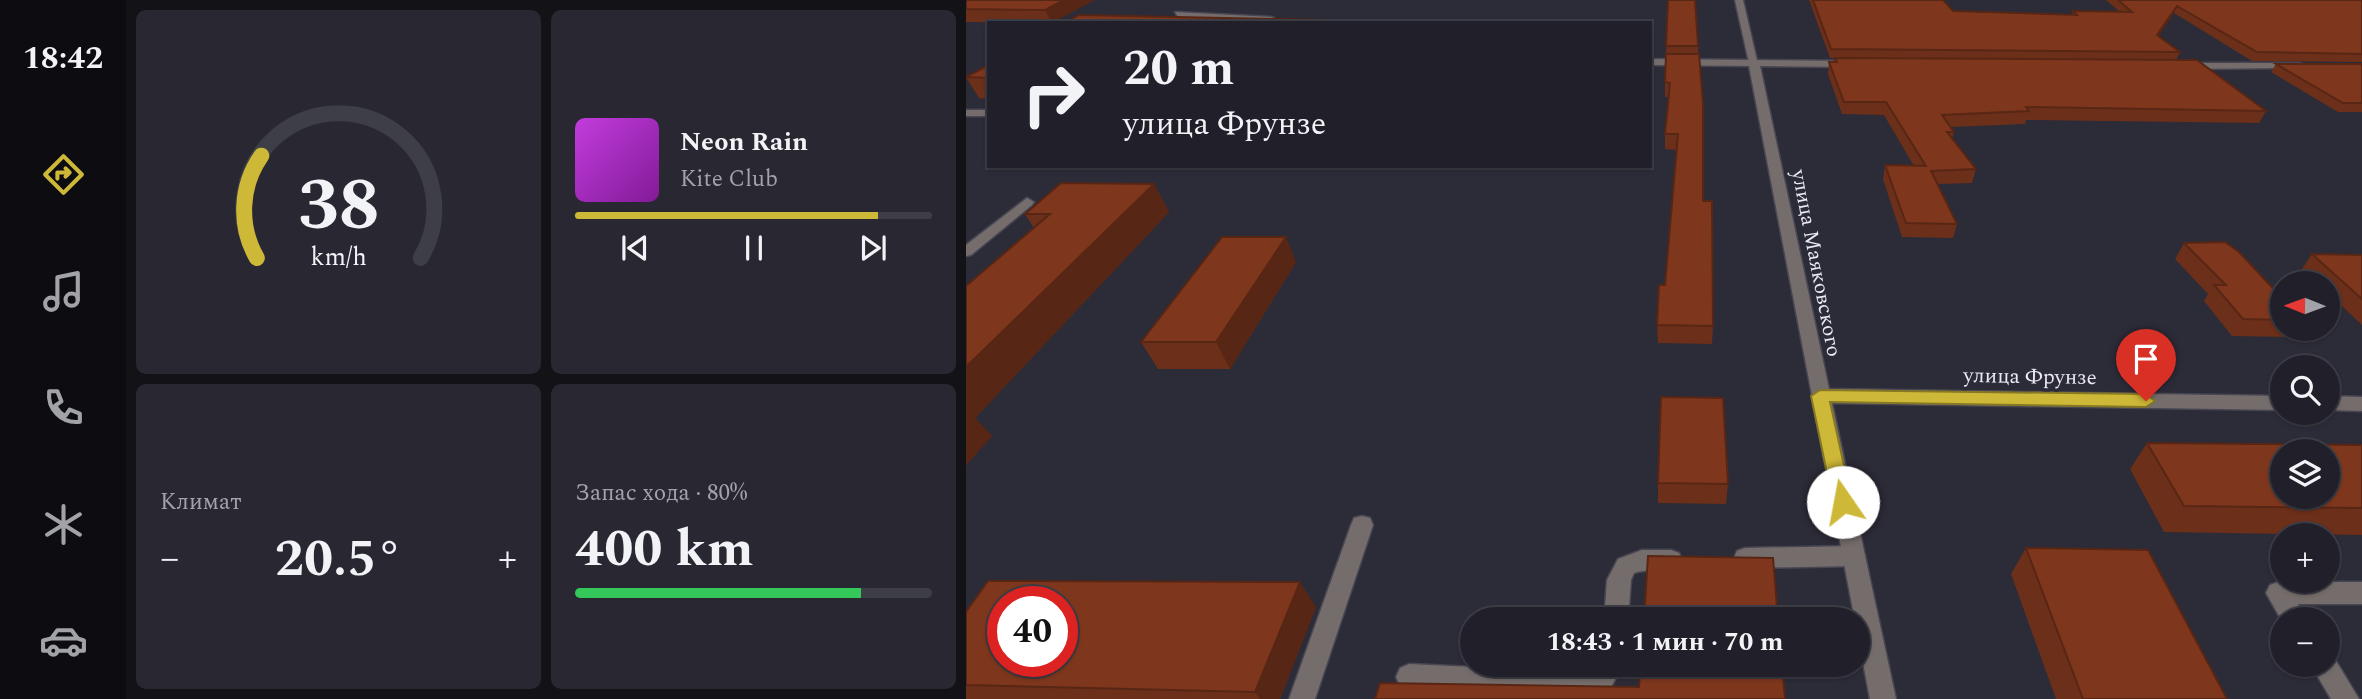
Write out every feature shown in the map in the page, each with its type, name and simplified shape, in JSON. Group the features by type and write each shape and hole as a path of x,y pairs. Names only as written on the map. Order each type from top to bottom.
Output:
{"street":[{"name":"улица Маяковского","path":"1739,0 1883,699"},
{"path":"1178,14 1289,21"},
{"path":"1652,62 1865,64"},
{"path":"2169,65 2307,66"},
{"path":"966,113 987,114"},
{"path":"966,252 1027,202"},
{"name":"улица Фрунзе","path":"1820,396 2270,402"},
{"path":"2340,403 2362,404"},
{"path":"1302,699 1362,525"},
{"path":"1722,559 1854,556"},
{"path":"1617,607 1619,580 1626,566 1642,560 1695,559"},
{"path":"2287,607 2278,593 2362,593"},
{"path":"1409,677 1583,685 1603,677"},
{"path":"2332,677 2346,699"}],"building":[{"path":"966,0 1064,0 1045,10 966,9"},
{"path":"1668,0 1695,0 1698,46 1666,46"},
{"path":"1813,0 1943,0 1953,11 2077,15 2073,11 2132,12 2118,0 2362,0 2362,54 2257,52 2177,6 2157,35 2180,52 1831,49"},
{"path":"1079,15 1375,21 1068,21"},
{"path":"1666,54 1699,54 1703,104 1703,201 1712,201 1713,326 1657,325 1659,285 1665,285 1678,134 1665,134 1670,83 1665,82"},
{"path":"1835,58 2197,60 2266,111 2026,107 2029,111 1942,115 1954,132 1947,132 1976,169 1931,171 1957,224 1906,223 1885,165 1926,166 1886,102 1844,102 1829,62 1837,62"},
{"path":"2276,64 2362,64 2362,103 2343,103"},
{"path":"987,66 987,78 966,77"},
{"path":"1061,183 1154,184 966,367 966,286 1050,214 1025,214"},
{"path":"1222,237 1286,237 1216,342 1141,342"},
{"path":"2225,242 2239,252 2270,285 2270,320 2243,319 2214,285 2226,285 2184,243"},
{"path":"2312,254 2362,255 2362,299 2340,279 2340,271 2331,271"},
{"path":"1661,397 1723,398 1728,484 1658,483"},
{"path":"2147,443 2270,444 2270,507 2184,506"},
{"path":"2340,445 2362,445 2362,508 2340,508"},
{"path":"2026,548 2148,550 2227,699 2083,699"},
{"path":"1648,556 1773,558 1777,607 1645,607"},
{"path":"988,581 1300,582 1255,692 966,685 966,612"},
{"path":"1640,677 1783,677 1785,699 1375,699 1380,683 1639,687"}],"route":[{"path":"1843,502 1820,396 2146,401"}]}
